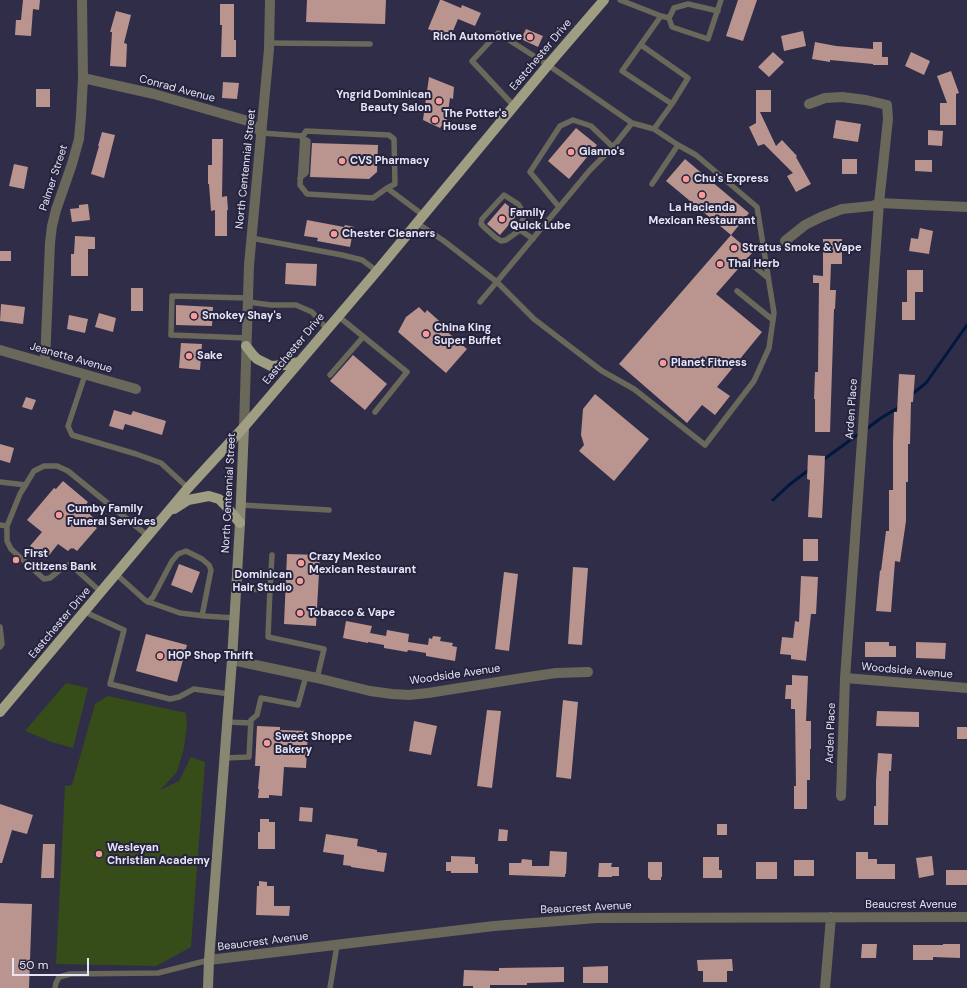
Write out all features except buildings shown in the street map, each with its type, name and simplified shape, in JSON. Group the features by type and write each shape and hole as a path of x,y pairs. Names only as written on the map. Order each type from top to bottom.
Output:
{"main road":[{"name":"Eastchester Drive","path":"0,712 188,488 244,427 300,362 604,0"},
{"path":"247,342 252,355 271,366 300,362"},
{"name":"North Centennial Street","path":"208,988 232,660 244,427"},
{"path":"167,513 188,500 209,496 219,499 225,504 240,523"}],"street":[{"name":"Palmer Street","path":"45,362 52,226 79,138 83,78 82,0"},
{"name":"North Centennial Street","path":"244,427 249,265 262,133 269,43 270,0"},
{"name":"Conrad Avenue","path":"83,78 154,94 248,121 262,133"},
{"name":"Arden Place","path":"809,104 825,98 842,97 866,100 887,105 888,119 879,203 845,678 841,796"},
{"path":"785,241 805,224 842,209 872,206 879,203 967,207"},
{"name":"Jeanette Avenue","path":"0,350 136,389"},
{"name":"Woodside Avenue","path":"232,660 370,691 409,695 535,676 567,672 588,672"},
{"name":"Woodside Avenue","path":"845,678 967,688"},
{"path":"825,988 831,917"},
{"name":"Beaucrest Avenue","path":"209,960 494,926 597,918 967,917"}],"lane":[{"path":"620,0 669,18"},
{"path":"718,12 688,2 674,8 669,18 672,27 708,39 718,12 721,0"},
{"path":"661,16 622,71 672,104"},
{"path":"387,188 444,241 497,282 534,319 602,371 634,389 705,445 754,381 769,348 774,313 757,207 696,155 654,129 632,123 548,65 498,33 472,60 514,106"},
{"path":"269,43 370,44"},
{"path":"641,45 688,78 654,129"},
{"path":"559,207 530,172 560,126 573,120 591,126 613,147"},
{"path":"480,302 590,170 613,147 632,123"},
{"path":"306,131 389,135 394,138 395,184 373,198 307,194 300,185 302,137 306,131"},
{"path":"262,133 302,137"},
{"path":"652,184 678,144"},
{"path":"504,195 518,204 523,212 520,230 506,240 501,241 495,238 484,228 481,224 482,219 504,195"},
{"path":"520,230 533,239"},
{"path":"251,238 362,260 377,270"},
{"path":"751,264 768,278"},
{"path":"737,291 773,320"},
{"path":"247,342 171,335 172,296 248,300 271,305 296,305 312,312 327,329"},
{"path":"338,316 407,372 375,412"},
{"path":"330,375 363,337"},
{"path":"85,375 68,426 72,434 136,454 161,464 188,488"},
{"path":"101,592 69,565 66,565 50,578 44,579 11,550 7,541 7,526 20,494 34,471 44,466 57,466 68,471 148,536"},
{"path":"0,482 26,485"},
{"path":"241,505 329,510"},
{"path":"0,525 7,526"},
{"path":"148,602 153,597 172,561 178,554 186,551 202,559 209,565 211,570 202,616"},
{"path":"272,555 268,637 324,649 317,678"},
{"path":"116,574 148,602 180,613 234,618"},
{"path":"236,590 270,589"},
{"path":"84,612 124,630 110,684 170,699 179,697 194,689 229,694"},
{"path":"0,627 2,644 0,647"},
{"path":"225,758 248,757 251,720 257,714 261,698 298,705 306,676"},
{"path":"227,722 251,723"},
{"path":"330,988 337,945"},
{"path":"55,988 59,978 70,974 158,972 209,960"}],"green space":[{"path":"66,683 88,688 73,748 52,742 25,731"},
{"path":"108,696 186,713 187,724 184,748 177,772 160,790 179,781 191,757 205,762 191,947 156,966 56,964 65,786 72,785 95,704"}],"waterway":[{"path":"911,395 926,383 967,325"},
{"path":"865,430 900,406"},
{"path":"823,460 860,433"},
{"path":"773,500 789,485 810,469"}],"place":[{"name":"Rich Automotive","path":"530,37"},
{"name":"Yngrid Dominican Beauty Salon","path":"439,101"},
{"name":"The Potter's House","path":"435,120"},
{"name":"Gianno's","path":"571,152"},
{"name":"CVS Pharmacy","path":"342,161"},
{"name":"Chu's Express","path":"686,179"},
{"name":"La Hacienda Mexican Restaurant","path":"702,195"},
{"name":"Family Quick Lube","path":"502,219"},
{"name":"Chester Cleaners","path":"334,234"},
{"name":"Stratus Smoke & Vape","path":"734,248"},
{"name":"Thai Herb","path":"720,264"},
{"name":"Smokey Shay's","path":"194,316"},
{"name":"China King Super Buffet","path":"426,334"},
{"name":"Sake","path":"189,356"},
{"name":"Planet Fitness","path":"663,363"},
{"name":"Cumby Family Funeral Services","path":"59,515"},
{"name":"First Citizens Bank","path":"16,560"},
{"name":"Crazy Mexico Mexican Restaurant","path":"301,563"},
{"name":"Dominican Hair Studio","path":"300,581"},
{"name":"Tobacco & Vape","path":"300,613"},
{"name":"HOP Shop Thrift","path":"160,656"},
{"name":"Sweet Shoppe Bakery","path":"267,743"},
{"name":"Wesleyan Christian Academy","path":"99,854"}]}
